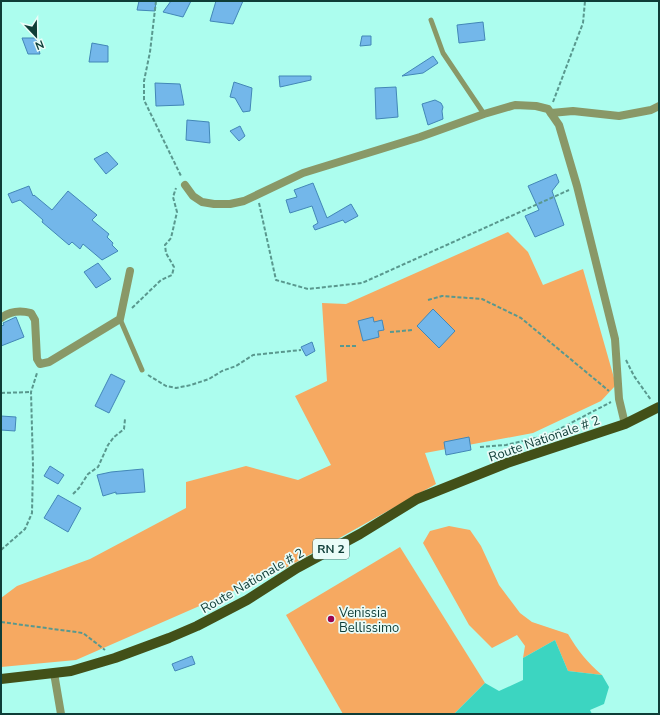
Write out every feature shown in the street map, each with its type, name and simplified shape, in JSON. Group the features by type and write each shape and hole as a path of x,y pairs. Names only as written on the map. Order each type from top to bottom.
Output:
{"main road":[{"name":"Route Nationale # 2","path":"1,679 72,671 158,643 197,626 247,600 297,568 360,534 417,499 508,463 625,424 657,407"}],"street":[{"path":"185,185 193,196 202,202 230,204 257,196 303,173 420,137 484,114 515,105 536,106 549,111 573,111 619,116 650,110 659,106"},
{"path":"549,111 559,125 577,186 615,339 619,399 625,424"},
{"path":"1,318 7,314 23,311 31,313 35,320 37,359 40,364 49,362 120,319 130,270"},
{"path":"54,673 61,714"}],"lane":[{"path":"431,20 443,53 484,114"},
{"path":"120,319 142,370"}],"path":[{"path":"120,319 161,280 172,275 174,267 166,253 165,245 171,238 177,212 173,197 176,189 185,185 144,100 144,81 150,52 156,1"},
{"path":"549,111 583,23 585,1"},
{"path":"257,196 276,280 308,289 362,283 577,186"},
{"path":"428,300 442,296 482,299 521,318 619,399 548,435 506,445 480,447"},
{"path":"390,332 413,330"},
{"path":"340,346 356,346"},
{"path":"142,370 166,386 176,388 209,379 222,371 236,366 253,355 301,350"},
{"path":"625,357 634,376 657,407"},
{"path":"1,550 25,529 32,513 31,392 40,364"},
{"path":"1,393 31,392"},
{"path":"72,494 79,488 88,474 98,467 108,445 114,437 124,429 125,419"},
{"path":"1,622 84,633 115,658"}],"shaded area":[{"path":"508,232 528,252 543,285 583,269 616,385 601,401 533,433 425,453 436,484 284,569 76,660 1,667 1,598 17,586 90,559 186,508 186,482 246,466 298,480 331,465 295,396 327,381 322,303 346,304"},
{"path":"449,526 470,530 481,546 499,585 520,613 532,622 568,634 583,656 602,675 568,671 555,640 523,658 525,646 517,635 492,648 469,625 423,543 430,531"},
{"path":"400,547 485,683 454,714 343,714 286,615"},
{"path":"555,640 568,671 602,675 609,687 604,704 590,710 592,714 454,714 485,683 499,691 523,680 523,658"}],"building":[{"path":"139,1 156,1 155,11 137,10"},
{"path":"171,1 191,1 183,17 163,12"},
{"path":"216,1 243,1 233,24 210,21"},
{"path":"483,22 485,40 459,43 457,25"},
{"path":"362,36 371,36 371,45 360,46"},
{"path":"22,38 36,38 40,54 28,54"},
{"path":"92,43 108,46 108,62 89,62"},
{"path":"433,56 438,63 423,73 402,76"},
{"path":"279,76 311,76 311,80 280,87"},
{"path":"234,82 252,88 250,111 243,112 235,98 230,97"},
{"path":"155,83 180,84 184,105 156,106"},
{"path":"396,87 398,117 376,119 375,88"},
{"path":"435,100 441,103 443,107 443,119 428,125 422,104"},
{"path":"187,120 209,122 210,143 186,140"},
{"path":"240,126 245,136 239,141 230,131"},
{"path":"107,152 118,164 106,174 94,159"},
{"path":"556,174 559,182 552,191 564,225 535,237 525,216 539,210 528,186"},
{"path":"313,183 327,218 351,204 358,216 345,223 343,220 315,230 313,226 318,223 312,206 290,213 286,200 297,197 294,190"},
{"path":"29,186 33,196 34,195 52,210 68,191 97,215 92,220 109,234 107,237 118,251 102,260 83,244 80,249 72,242 69,245 42,222 43,220 20,200 12,203 8,194"},
{"path":"98,263 111,279 96,288 84,272"},
{"path":"433,309 455,331 439,348 417,326"},
{"path":"16,317 24,337 1,346 1,326 4,325 3,323"},
{"path":"373,317 374,322 382,320 384,330 378,331 379,337 363,341 358,321"},
{"path":"312,342 315,351 306,356 301,347"},
{"path":"111,374 125,381 109,413 95,406"},
{"path":"1,416 16,417 15,431 1,430"},
{"path":"469,437 471,450 446,455 444,442"},
{"path":"50,466 64,475 58,484 44,476"},
{"path":"143,469 145,492 116,494 116,492 103,496 97,475"},
{"path":"58,495 81,508 68,532 44,518"},
{"path":"192,656 195,664 175,671 172,664"}],"place":[{"name":"Venissia Bellissimo","path":"331,619"}]}
